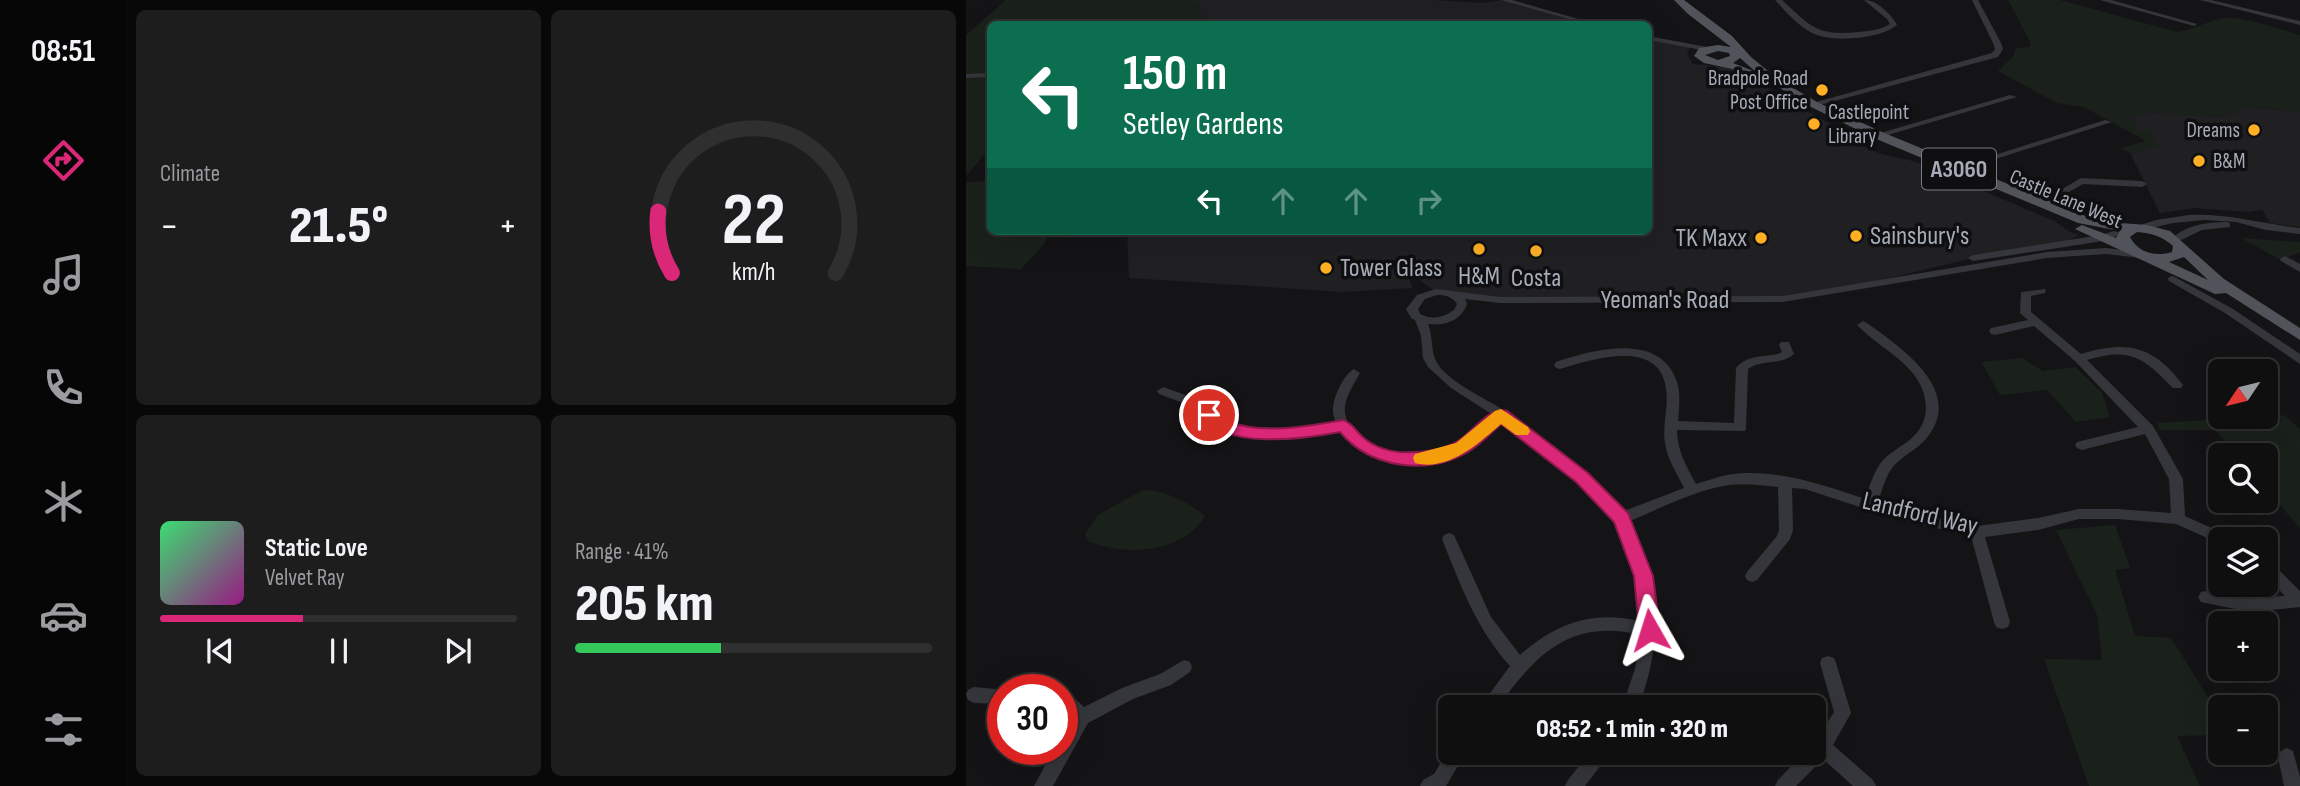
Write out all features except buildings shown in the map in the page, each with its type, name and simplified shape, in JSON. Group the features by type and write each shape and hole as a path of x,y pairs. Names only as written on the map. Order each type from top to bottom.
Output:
{"main road":[{"name":"Castle Lane West","path":"1680,0 1713,36 1707,49"},
{"name":"Castle Lane West","path":"1680,0 1774,81 1813,104 1878,135 2090,222 2162,232 2178,243 2205,271 2300,335"},
{"path":"1707,49 1738,52 1732,61 1717,63 1699,56 1700,52 1707,49"},
{"name":"Castle Lane West","path":"1717,63 1757,76 1798,103 1860,134 2140,254 2261,310"},
{"path":"2134,229 2122,236 2122,241 2140,254 2174,257 2179,254 2178,243"}],"street":[{"path":"1504,0 1582,21"},
{"path":"1778,0 1813,31 1834,37 1874,33 1894,25 1890,18 1867,0"},
{"path":"1813,104 1995,55 1999,49 1997,43 1975,0"},
{"path":"2103,0 2194,24"},
{"path":"2203,0 2300,23"},
{"path":"1652,39 1707,49"},
{"path":"966,76 987,75"},
{"path":"1878,135 2013,97"},
{"path":"1958,168 2108,122"},
{"path":"2043,203 2081,181 2129,188 2142,184"},
{"name":"Yeoman's Road","path":"1830,292 1982,256 2103,238 2169,219 2200,215 2272,227"},
{"path":"2178,243 2188,229 2210,225 2272,227 2300,231"},
{"path":"2067,242 2079,235 2080,230 2077,227"},
{"name":"Yeoman's Road","path":"1455,295 1500,300 1783,299 2047,255 2095,251 2140,254"},
{"path":"2285,259 2300,269"},
{"path":"2173,279 2229,311 2300,360"},
{"path":"2041,290 2025,294 2024,306 2035,322 2079,358 2148,429 2176,479 2178,519"},
{"path":"1446,320 1432,322 1420,319 1412,309 1421,297 1436,292 1455,295 1462,304 1461,309 1446,320 1428,342 1426,351 1431,363 1443,375 1501,415 1595,489 1622,518 1643,576 1650,630 1645,663 1634,695"},
{"name":"Yeoman's Road","path":"1461,309 1500,300"},
{"path":"1420,319 1428,342"},
{"path":"1995,331 2035,322"},
{"path":"1863,325 1918,370 1930,390 1932,408 1930,422 1921,437 1894,457 1882,471 1870,505"},
{"path":"1674,425 1740,428 1742,368 1755,360 1783,358 1788,355 1785,345"},
{"path":"2079,358 2111,348 2133,350 2154,360 2177,385"},
{"path":"1560,365 1592,355 1625,352 1643,355 1658,365 1670,377 1674,425 1671,440 1692,490"},
{"path":"1353,373 1338,410 1343,426 1358,443 1377,454 1398,458 1432,458 1462,448 1501,415"},
{"path":"1163,391 1198,404 1220,426 1256,432 1303,433 1343,426"},
{"path":"2082,445 2148,429"},
{"name":"Landford Way","path":"1622,518 1692,490 1728,480 1805,484 1938,524 1977,532 2029,526 2079,514 2178,519 2208,533"},
{"path":"1752,576 1783,539 1786,530 1785,482"},
{"path":"1977,532 2002,622"},
{"path":"1450,540 1483,618 1505,652 1518,664"},
{"path":"2278,578 2300,601"},
{"path":"2206,597 2249,606 2300,601"},
{"path":"1496,695 1518,664 1546,641 1579,627 1613,623 1650,630"},
{"path":"1826,741 1843,713 1828,663"},
{"path":"1043,786 1082,717 1128,692 1164,680 1184,667"},
{"path":"974,695 987,695"},
{"path":"1078,713 1082,717"},
{"path":"1826,750 1867,786"},
{"path":"2287,757 2293,786"},
{"path":"1430,786 1440,780 1449,765"},
{"path":"1574,786 1591,765"},
{"path":"1784,786 1804,765"}],"shaded area":[{"path":"1006,0 1199,0 1201,21 987,21 987,73 966,75 966,35"},
{"path":"1199,0 1432,0 1482,3 1504,0 1583,21 1201,21"},
{"path":"2008,0 2060,0 2177,32 2227,18 2259,23 2300,35 2300,111 2241,107 2237,109 2239,112 2220,117 2144,112 2140,114 2141,117 2130,117 2137,130 2149,130 2158,145 2130,153 2121,148 2146,141 2084,107 2057,103 1998,71 2013,57 2016,48 2030,47 2030,42"},
{"path":"1652,38 1691,45 1687,54 1693,64 1726,67 1746,73 1784,99 1859,141 1861,145 1881,154 1913,161 2054,221 2079,235 2067,242 1982,256 1830,292 1783,299 1500,300 1436,292 1407,271 1412,288 1343,292 1129,278 1127,235 1652,235"},
{"path":"987,77 987,152 966,176 966,78"},
{"path":"2241,107 2300,111 2300,227 2270,223 2262,210 2248,212 2195,208 2160,213 2130,153 2158,145 2137,130 2129,116 2140,117 2139,114 2144,112 2220,117 2238,112 2236,109"},
{"path":"987,181 987,235 1074,235 1071,238 1048,237 1021,269 966,266 966,182"},
{"path":"2241,238 2300,242 2300,252 2281,260"},
{"path":"2022,358 2043,371 2075,367 2102,393 2110,417 2076,422 2047,390 2000,395 1981,362"},
{"path":"2284,415 2300,429 2300,528 2278,503 2278,443 2226,443 2215,430 2160,430 2157,423 2208,420 2208,429 2278,429 2278,416"},
{"path":"1143,490 1176,498 1205,516 1183,538 1152,548 1119,549 1088,541 1085,534 1098,515"},
{"path":"2115,525 2130,568 2115,570 2135,636 2171,638 2208,697 2208,735 2177,736 2200,786 2089,786 2044,659 2102,660 2097,615 2056,530"}],"slow traffic":[{"path":"1421,458 1432,458 1462,448 1501,415 1522,431"}],"place":[{"name":"Bradpole Road Post Office","path":"1822,90"},
{"name":"Castlepoint Library","path":"1814,124"},
{"name":"Dreams","path":"2254,130"},
{"name":"B&M","path":"2199,161"},
{"name":"Sainsbury's","path":"1856,236"},
{"name":"TK Maxx","path":"1761,238"},
{"name":"H&M","path":"1479,249"},
{"name":"Costa","path":"1536,251"},
{"name":"Tower Glass","path":"1326,268"}],"route":[{"path":"1209,415 1220,426 1256,432 1303,433 1343,426 1358,443 1377,454 1398,458 1432,458 1462,448 1501,415 1595,489 1622,518 1643,576 1650,630"}]}
